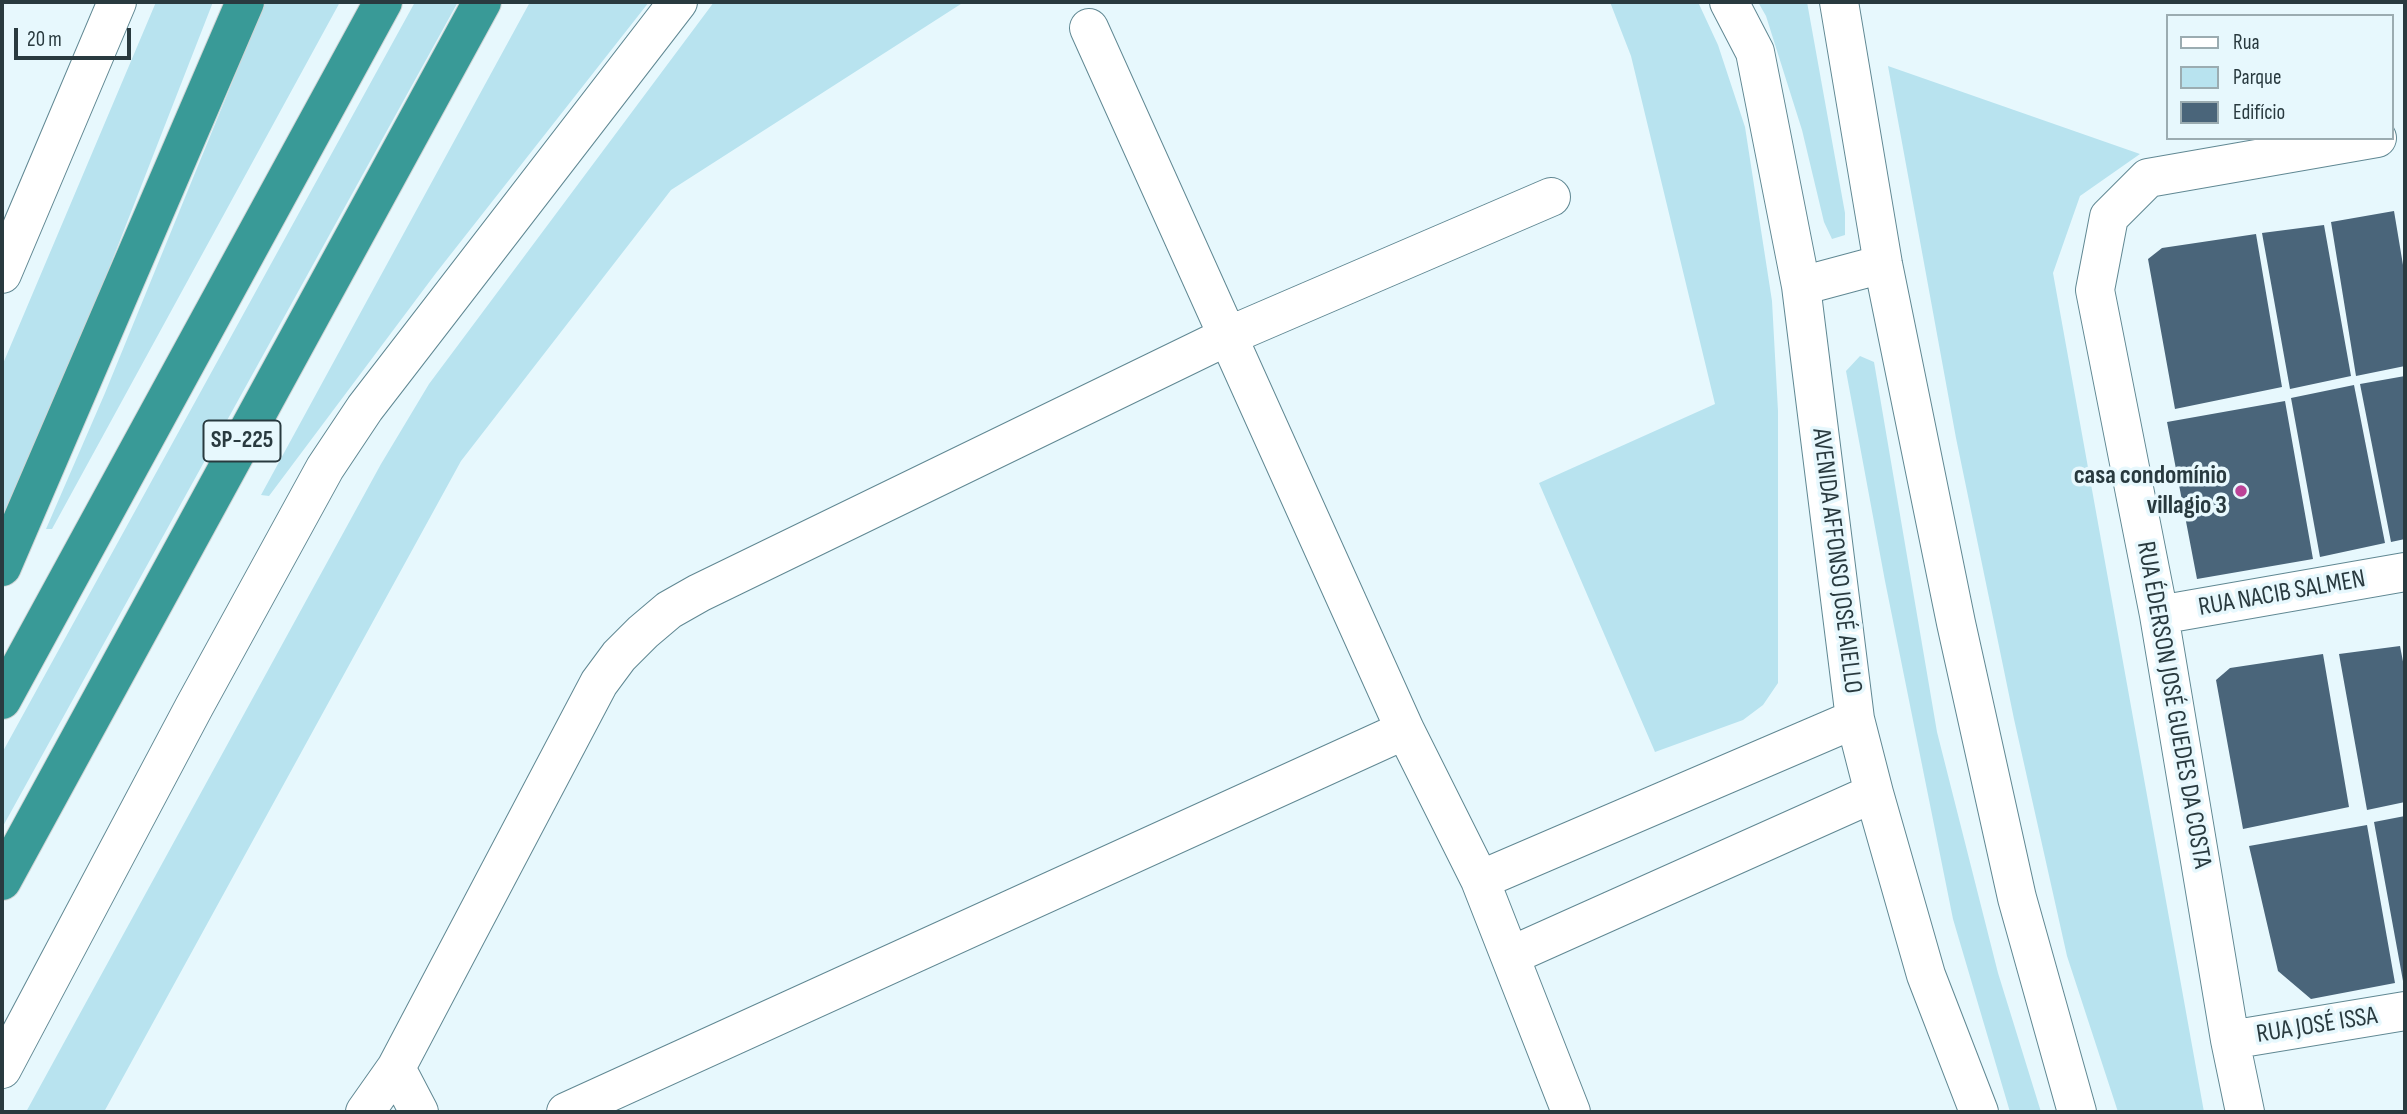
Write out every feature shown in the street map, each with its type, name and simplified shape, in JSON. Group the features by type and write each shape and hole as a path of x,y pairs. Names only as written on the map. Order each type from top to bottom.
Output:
{"highway":[{"path":"2,567 245,2"},
{"path":"2,700 383,2"},
{"name":"SP-225","path":"2,881 482,2"}],"street":[{"path":"2,274 117,2"},
{"path":"2,1069 194,707 325,468 365,408 678,2"},
{"name":"AVENIDA AFFONSO JOSÉ AIELLO","path":"1728,2 1755,52 1801,286 1856,719 1874,793 1926,975 1979,1112"},
{"path":"1839,2 1883,264 1956,623 2017,898 2077,1112"},
{"path":"1089,28 1405,730 1480,880 1571,1112"},
{"name":"RUA ÉDERSON JOSÉ GUEDES DA COSTA","path":"2245,1112 2230,1040 2159,615 2095,290 2109,216 2148,178 2366,140"},
{"path":"365,1112 396,1068 599,683 619,656 669,610 1228,336 1551,197"},
{"path":"1801,286 1883,264"},
{"name":"RUA NACIB SALMEN","path":"2159,615 2405,572"},
{"path":"1480,880 1856,719"},
{"path":"566,1112 1405,730"},
{"path":"1510,956 1874,793"},
{"name":"RUA JOSÉ ISSA","path":"2230,1040 2405,1011"},
{"path":"396,1068 419,1112"}],"green space":[{"path":"156,2 213,2 2,532 2,366"},
{"path":"265,2 340,2 52,529 46,529 105,393"},
{"path":"415,2 458,2 2,828 2,753"},
{"path":"530,2 649,2 436,273 269,496 261,495"},
{"path":"714,2 964,2 671,190 461,461 104,1112 26,1112 381,464 429,384"},
{"path":"1610,2 1698,2 1718,45 1745,127 1772,301 1778,411 1778,683 1763,705 1743,720 1655,752 1539,483 1715,404 1631,56"},
{"path":"1758,2 1807,2 1845,213 1845,235 1832,239 1824,222 1802,130 1766,16"},
{"path":"1888,66 2140,154 2080,196 2053,273 2204,1112 2118,1112 2067,956 2014,719 1956,438"},
{"path":"1860,356 1874,362 1937,732 1998,973 2041,1112 2010,1112 1953,919 1846,371"}],"building":[{"path":"2394,211 2405,277 2405,366 2356,376 2331,222"},
{"path":"2324,225 2351,376 2290,389 2262,233"},
{"name":"casa condomínio villagio 3","path":"2256,234 2282,387 2175,409 2148,259 2162,248"},
{"path":"2405,376 2405,539 2391,542 2360,384"},
{"name":"casa condomínio villagio 3","path":"2354,385 2385,543 2320,557 2291,398"},
{"name":"casa condomínio villagio 3","path":"2285,401 2313,559 2197,579 2167,422"},
{"path":"2400,646 2405,672 2405,802 2367,810 2339,654"},
{"path":"2323,654 2349,807 2243,829 2216,680 2230,668"},
{"path":"2405,816 2405,980 2403,981 2374,822"},
{"path":"2367,825 2395,983 2311,999 2278,971 2249,846"}],"place":[{"name":"casa condomínio villagio 3","path":"2241,491"}]}
